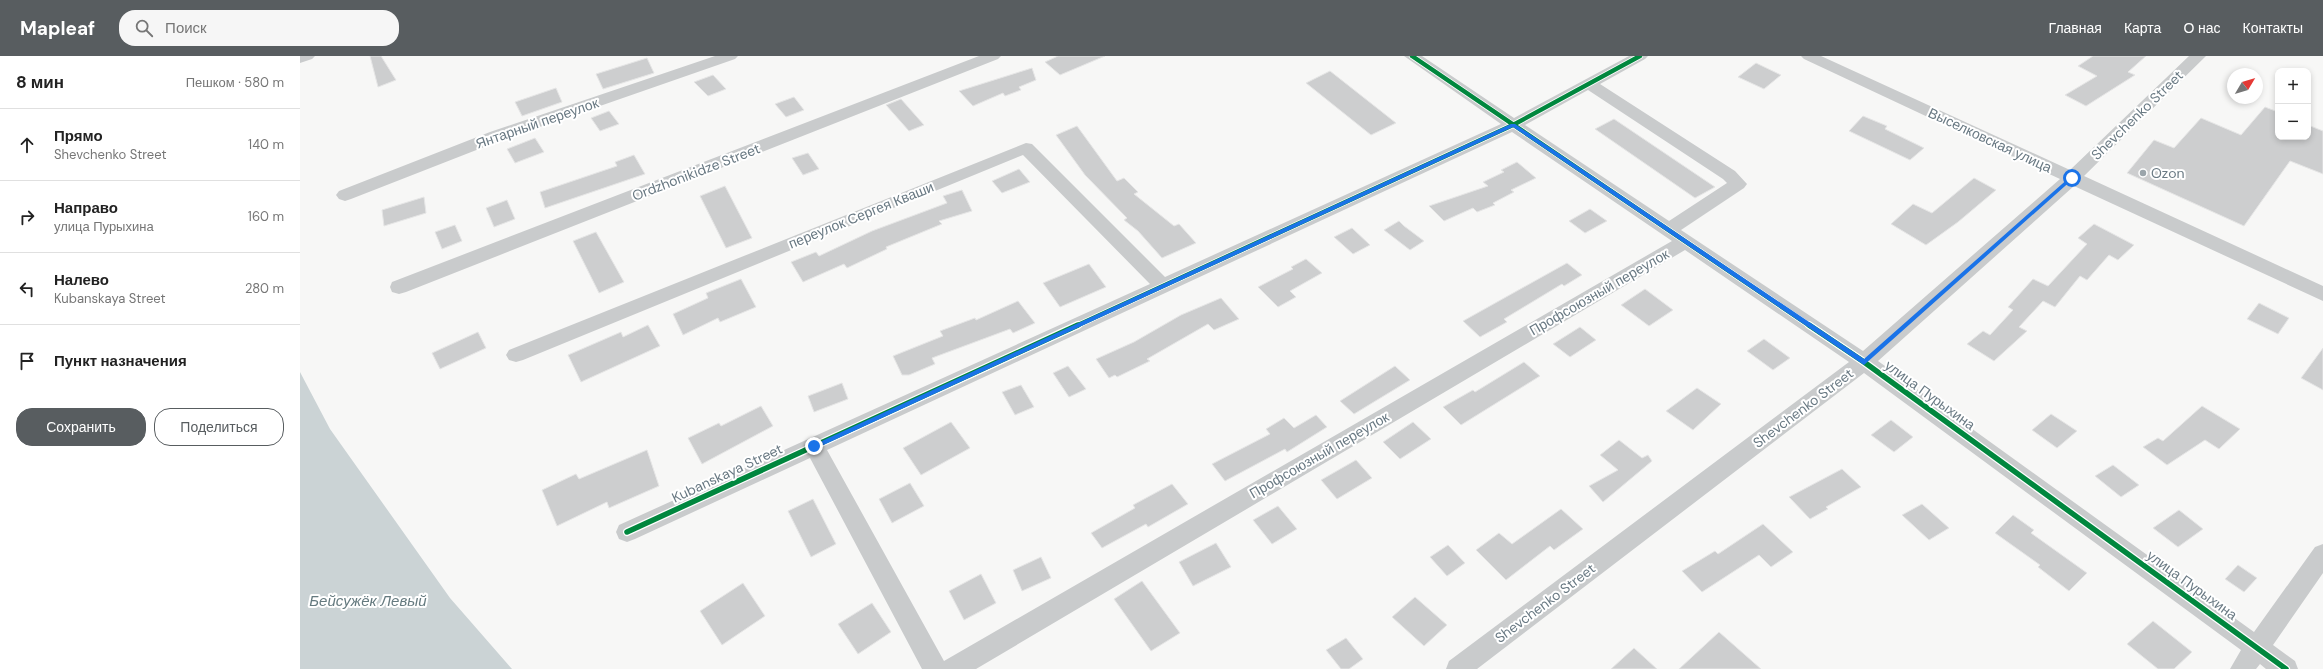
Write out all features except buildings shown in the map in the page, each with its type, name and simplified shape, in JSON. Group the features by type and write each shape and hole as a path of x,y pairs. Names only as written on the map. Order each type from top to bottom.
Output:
{"street":[{"path":"300,58 307,56"},
{"name":"Янтарный переулок","path":"345,195 496,136 730,56"},
{"name":"Ordzhonikidze Street","path":"399,287 993,56"},
{"name":"улица Пурыхина","path":"1412,56 1864,362 2286,669"},
{"name":"Kubanskaya Street","path":"628,532 1513,125 1640,56"},
{"name":"Выселковская улица","path":"1809,56 2323,294"},
{"name":"Shevchenko Street","path":"1458,669 1864,362 2072,178 2198,56"},
{"path":"1589,84 1729,175 1738,184 1668,230"},
{"name":"переулок Сергея Кваши","path":"516,355 1026,148 1163,286"},
{"name":"Профсоюзный переулок","path":"953,669 1685,242"},
{"path":"814,446 935,669"},
{"path":"2242,669 2323,554"}],"water":[{"name":"Бейсужёк Левый","path":"300,372 330,429 450,598 512,669 300,669"}],"cycle path":[{"path":"1412,56 1864,362 2286,669"},
{"path":"627,532 1513,125 1640,56"}],"place":[{"name":"Ozon","path":"2143,173"}],"route":[{"path":"814,446 1513,125 1864,362 2072,178"}]}
